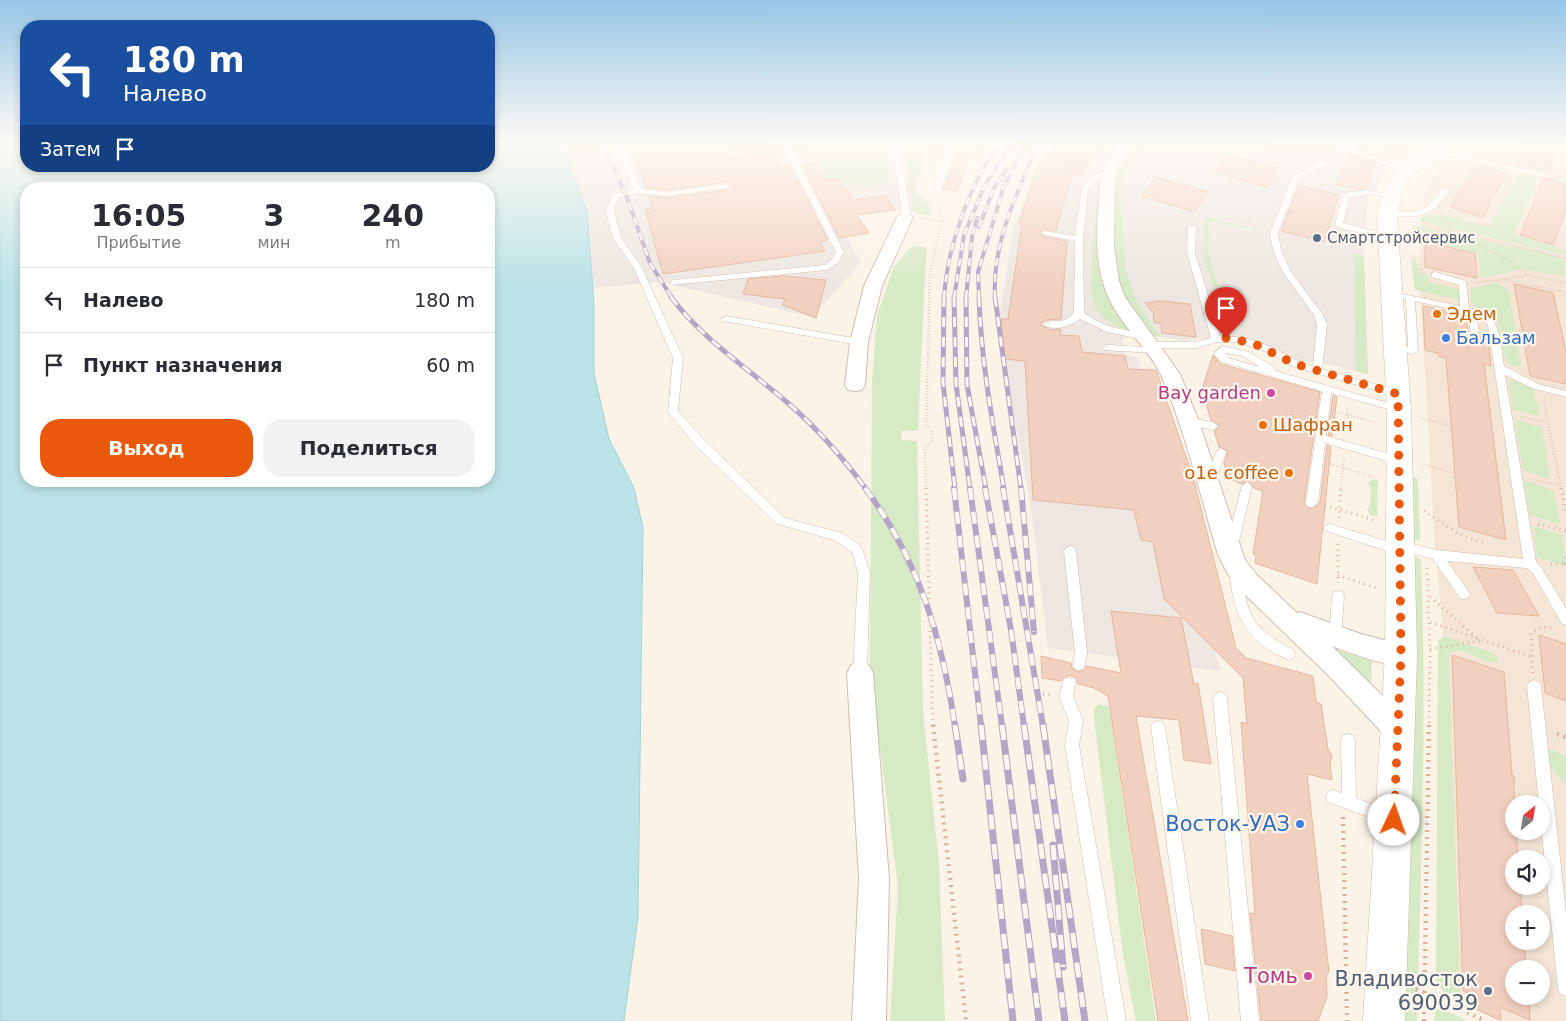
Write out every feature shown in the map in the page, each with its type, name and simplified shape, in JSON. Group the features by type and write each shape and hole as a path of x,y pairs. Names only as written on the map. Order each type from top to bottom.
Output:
{"main road":[{"path":"1384,1021 1401,655 1401,548 1410,462 1400,411 1394,348 1401,295 1393,225 1395,192"}],"street":[{"path":"1101,192 1105,251 1108,272 1115,295 1151,344 1170,374 1189,422 1233,561 1248,582 1286,616 1398,731"},
{"path":"855,385 859,342 873,286 905,217"},
{"path":"1286,616 1335,637 1401,655"},
{"path":"860,673 874,879 869,1021"}],"lane":[{"path":"635,192 616,196 610,210 617,238 638,268 678,358 673,412 700,442 781,521 838,536 858,549 864,572 860,673"},
{"path":"644,192 668,194 685,192"},
{"path":"674,284 827,266 836,260 840,252 809,192"},
{"path":"902,192 905,217"},
{"path":"1047,324 1066,324 1073,321 1079,314 1080,239 1085,192"},
{"path":"1291,192 1274,233 1277,250 1287,272 1318,315 1322,325 1317,371"},
{"path":"1393,225 1369,192 1347,194 1338,224 1342,226 1393,225 1432,209 1445,192"},
{"path":"1192,227 1191,252 1216,338"},
{"path":"1045,233 1080,239"},
{"path":"1435,274 1464,282 1468,310 1474,331"},
{"path":"1401,295 1468,310 1482,315 1492,324 1530,564"},
{"path":"1079,314 1101,328 1151,344"},
{"path":"726,319 859,342"},
{"path":"1107,348 1151,344 1197,345 1216,338 1253,343 1400,411"},
{"path":"1270,369 1236,350 1223,349 1220,352 1220,356 1225,360 1400,411"},
{"path":"1499,368 1541,388 1566,394"},
{"path":"1312,502 1328,389"},
{"path":"1189,422 1213,426"},
{"path":"1321,438 1410,462"},
{"path":"1210,485 1221,452"},
{"path":"1248,486 1233,561 1237,592 1245,618 1253,632 1267,643 1289,654"},
{"path":"1334,529 1401,548 1436,555 1530,564 1537,570 1562,625"},
{"path":"1070,551 1081,648 1079,664"},
{"path":"1436,555 1464,594"},
{"path":"1335,637 1338,596"},
{"path":"1069,683 1066,696 1076,721 1072,745 1117,1021"},
{"path":"1534,686 1566,988"},
{"path":"1220,698 1250,1021"},
{"path":"1158,727 1200,1021"},
{"path":"1348,740 1341,800 1394,820"}],"path":[{"path":"937,192 942,221 930,272 926,424 932,431 932,441 925,449 932,714 966,1021"},
{"path":"1432,209 1447,219 1456,233"},
{"path":"936,220 942,221"},
{"path":"1234,220 1260,226"},
{"path":"1393,225 1418,258 1420,270 1435,274"},
{"path":"1420,225 1566,258"},
{"path":"1462,234 1530,275"},
{"path":"1478,282 1530,275 1566,282"},
{"path":"1498,278 1566,292"},
{"path":"1541,388 1566,513"},
{"path":"1293,405 1291,419 1294,425 1299,430 1321,438"},
{"path":"1325,409 1400,411 1451,426"},
{"path":"1506,414 1548,423"},
{"path":"1318,460 1372,476"},
{"path":"1410,462 1455,473"},
{"path":"1343,467 1340,510 1334,529 1338,576 1376,588"},
{"path":"1516,475 1560,485"},
{"path":"1312,502 1377,521"},
{"path":"1424,511 1457,533 1490,546"},
{"path":"1523,520 1566,531"},
{"path":"1566,557 1566,564"},
{"path":"1430,597 1480,641"},
{"path":"1430,622 1480,641 1532,657"},
{"path":"1534,686 1531,633 1535,629 1542,627 1562,625"},
{"path":"1430,649 1480,641"},
{"path":"1341,800 1347,944 1347,1021"},
{"path":"1426,993 1486,1021"}],"shaded area":[{"path":"580,192 915,192 915,210 895,210 835,218 861,262 812,317 660,282 593,288 587,212"},
{"path":"1028,192 1099,192 1093,225 1093,301 1111,324 1125,330 1129,336 1122,340 1125,355 1138,357 1221,671 1048,648 1031,509 1004,359 1000,313 1013,230"},
{"path":"1122,192 1376,192 1368,194 1364,252 1368,374 1329,364 1293,360 1253,343 1202,338 1185,341 1162,337 1142,312 1134,296 1123,254"},
{"path":"1425,192 1566,192 1566,1021 1499,1021 1442,994 1444,644 1435,545 1419,271"}],"green space":[{"path":"911,192 915,192 928,203 932,215 914,213"},
{"path":"1099,192 1099,257 1101,270 1108,294 1132,330 1130,332 1114,325 1105,318 1094,304 1092,295 1092,248"},
{"path":"1116,192 1121,192 1124,251 1129,281 1141,308 1162,337 1153,336 1124,296 1116,274 1112,252"},
{"path":"1509,192 1532,192 1514,234 1566,251 1566,255 1419,221 1421,217 1441,215 1473,223 1491,225"},
{"path":"1205,217 1266,232 1209,221 1208,253 1227,315 1225,317 1222,314 1203,253"},
{"path":"1413,225 1559,257 1566,261 1563,276 1523,269 1481,278 1479,254 1431,242 1426,236 1413,233"},
{"path":"920,246 927,248 918,431 901,431 902,440 917,441 923,712 939,864 945,1021 890,1021 898,887 870,671 872,381 877,316 894,266 911,247"},
{"path":"1354,253 1364,256 1368,374 1356,371"},
{"path":"1411,258 1416,259 1419,271 1428,275 1429,282 1459,289 1460,300 1415,290"},
{"path":"1496,283 1505,287 1509,293 1521,366 1514,367 1509,364 1503,350 1496,320 1475,307 1470,301 1470,288"},
{"path":"1509,379 1533,388 1540,416 1513,410"},
{"path":"1518,420 1542,427 1550,479 1523,470 1515,421"},
{"path":"1411,476 1418,479 1420,539 1418,541 1413,539"},
{"path":"1372,479 1378,481 1377,517 1370,515 1367,509 1370,506 1371,487 1368,483"},
{"path":"1527,481 1553,490 1560,522 1558,524 1529,514 1524,482"},
{"path":"1533,526 1562,535 1566,566 1537,557"},
{"path":"1416,556 1421,560 1423,618 1423,791 1417,1021 1400,1021 1413,557"},
{"path":"1444,636 1493,653 1499,661 1487,662 1461,651 1449,654 1460,990 1457,995 1450,995 1444,992 1436,979 1438,641"},
{"path":"1335,649 1372,661 1371,684 1370,683"},
{"path":"1098,704 1108,706 1111,719 1156,1021 1136,1021 1123,955 1094,718 1094,710"},
{"path":"1548,749 1566,756 1566,785 1549,764"},
{"path":"1439,1007 1468,1021 1434,1021 1435,1011"}],"water":[{"path":"0,192 20,192 20,487 495,487 495,192 580,192 587,211 594,305 594,373 609,439 634,488 643,528 638,917 624,1021 0,1021"}],"building":[{"path":"715,192 803,192 828,240 820,242 825,251 663,274 645,209 653,208 649,196 668,198"},
{"path":"816,192 848,192 854,200 886,195 895,210 857,215 869,233 839,238"},
{"path":"1029,192 1067,192 1056,231 1045,229 1039,232 1045,237 1067,241 1061,319 1045,320 1040,325 1051,330 1061,329 1060,335 1079,336 1082,352 1125,356 1128,369 1156,370 1193,477 1236,648 1246,658 1313,676 1316,702 1321,704 1328,749 1332,756 1330,763 1332,780 1307,774 1329,972 1326,975 1327,996 1318,1021 1261,1021 1250,913 1255,914 1241,722 1247,724 1243,678 1164,599 1153,542 1141,540 1134,510 1033,500 1025,361 1004,359 1001,319 1008,319 1022,225 1019,224"},
{"path":"1144,192 1208,192 1194,212 1141,196"},
{"path":"1296,192 1326,192 1339,195 1324,242 1281,231"},
{"path":"1460,192 1496,192 1483,218 1450,207"},
{"path":"1539,192 1566,192 1566,210 1553,245 1520,235"},
{"path":"1425,242 1475,253 1477,278 1425,267"},
{"path":"783,276 826,280 816,318 783,305 785,299 743,294 748,279"},
{"path":"1514,284 1553,293 1566,352 1566,384 1530,376"},
{"path":"1160,301 1190,304 1196,337 1162,333 1161,323 1154,323 1153,312 1145,303"},
{"path":"1423,306 1466,315 1468,333 1488,338 1491,366 1484,364 1506,540 1459,527 1446,358 1438,356 1438,353 1425,350"},
{"path":"1213,355 1221,364 1320,392 1304,503 1306,507 1312,509 1320,503 1327,445 1331,447 1317,584 1255,563 1256,555 1253,554 1263,491 1254,488 1248,481 1242,484 1229,478 1224,463 1228,451 1219,447 1214,431 1220,426 1211,420 1202,389"},
{"path":"1333,395 1337,397 1332,436 1328,435"},
{"path":"1473,567 1513,570 1539,616 1497,613"},
{"path":"1111,611 1181,618 1194,685 1198,683 1211,764 1184,760 1179,720 1136,716 1188,1021 1158,1021 1108,696 1094,688 1078,684 1076,678 1070,675 1063,677 1061,681 1042,678 1041,656 1071,663 1072,668 1078,672 1085,670 1086,666 1121,673"},
{"path":"1539,635 1566,644 1566,701 1545,693"},
{"path":"1452,655 1504,672 1512,775 1514,776 1514,795 1505,795 1505,840 1517,840 1517,850 1505,850 1505,895 1521,895 1521,905 1505,905 1505,950 1525,950 1525,960 1505,960 1505,1005 1529,1005 1530,1020 1500,1007 1501,1020 1489,1015 1478,1010 1478,997 1463,991"},
{"path":"1201,929 1232,936 1235,971 1205,964"}],"railway":[{"path":"624,192 650,263 672,298"},
{"path":"944,298 955,238 972,192"},
{"path":"954,298 964,235 982,192"},
{"path":"979,227 993,192"},
{"path":"979,298 978,272 1002,192"},
{"path":"995,297 995,277 1002,238 1018,192"},
{"path":"966,298 972,237 977,218"},
{"path":"671,297 712,341 789,404 810,424 839,455 866,489"},
{"path":"944,297 943,383 955,489"},
{"path":"979,297 985,369 1004,489"},
{"path":"995,297 1021,489"},
{"path":"954,298 956,384 970,489"},
{"path":"966,298 967,385 986,489"},
{"path":"865,488 884,515 900,543 925,601 943,662 955,726"},
{"path":"954,488 981,726"},
{"path":"970,488 1002,726"},
{"path":"985,488 1011,630 1024,726"},
{"path":"1003,488 1043,726"},
{"path":"1021,488 1034,632"},
{"path":"955,725 963,779"},
{"path":"981,725 1013,1021"},
{"path":"1002,725 1039,1021"},
{"path":"1024,725 1065,1021"},
{"path":"1043,725 1085,1021"},
{"path":"1053,845 1063,967"}],"place":[{"name":"Смартстройсервис","path":"1317,238"},
{"name":"Эдем","path":"1437,314"},
{"name":"Бальзам","path":"1446,338"},
{"name":"Bay garden","path":"1271,393"},
{"name":"Шафран","path":"1263,425"},
{"name":"o1e coffee","path":"1289,473"},
{"name":"Восток-УАЗ","path":"1300,824"},
{"name":"Томь","path":"1308,976"},
{"name":"Владивосток 690039","path":"1488,991"}],"route":[{"path":"1226,338 1253,343 1295,364 1398,394 1401,655 1394,820"}]}
